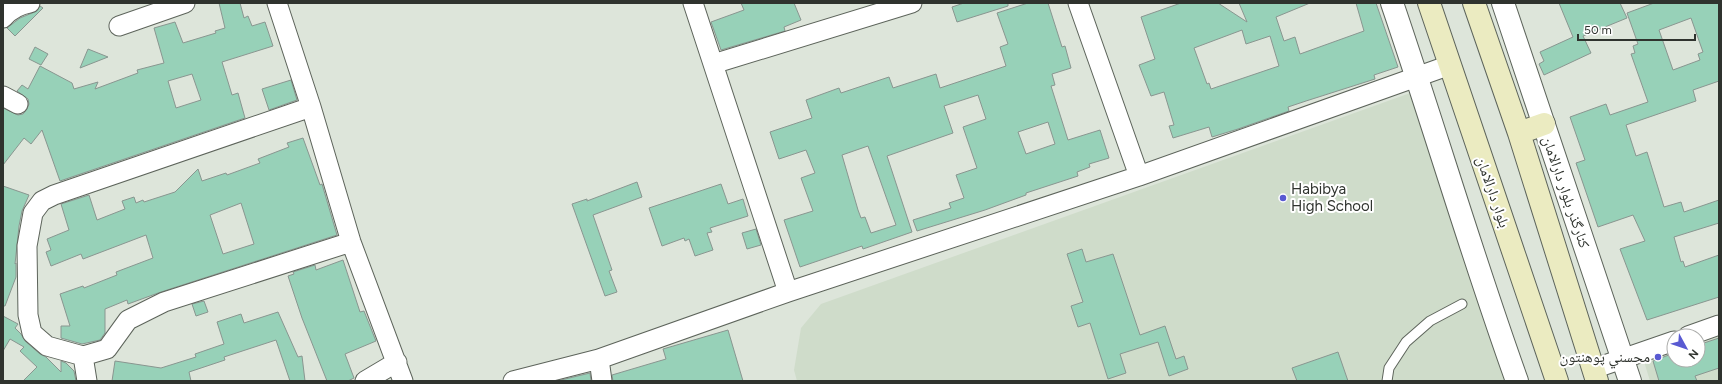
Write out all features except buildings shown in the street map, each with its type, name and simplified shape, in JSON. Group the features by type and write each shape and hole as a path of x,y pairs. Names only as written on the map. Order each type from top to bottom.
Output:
{"main road":[{"name":"بلوار دارالامان","path":"1429,3 1557,381"},
{"path":"1474,3 1519,133 1595,375"},
{"path":"1519,133 1544,124"}],"street":[{"path":"3,18 9,12 22,5 30,3"},
{"path":"119,26 185,3"},
{"path":"276,3 311,107 351,242 403,381"},
{"path":"693,3 788,292"},
{"path":"713,64 912,3"},
{"path":"1078,3 1139,176"},
{"path":"1392,3 1487,296 1517,381"},
{"name":"کنارگذر بلوار دارالامان","path":"1503,3 1630,381"},
{"path":"514,381 599,359 788,292 1139,176 1450,65"},
{"path":"311,107 54,195 42,201 34,213 27,246 28,315 32,333 47,346 83,356 107,349 128,320 164,302 351,242"},
{"path":"1706,330 1719,325"},
{"path":"1595,375 1622,359 1666,344"},
{"path":"83,356 87,381"},
{"path":"599,359 602,381"},
{"path":"365,381 397,362"}],"lane":[{"path":"1387,381 1389,368 1406,342 1430,321 1462,304"}],"shaded area":[{"name":"Habibya High School","path":"1413,92 1511,381 797,381 794,370 801,328 821,304"},
{"name":"محسني پوهنتون","path":"1719,334 1719,381 1650,381 1642,355 1666,348 1666,368 1706,368 1706,338"}],"place":[{"name":"Habibya High School","path":"1283,198"},
{"name":"محسني پوهنتون","path":"1658,357"}]}
